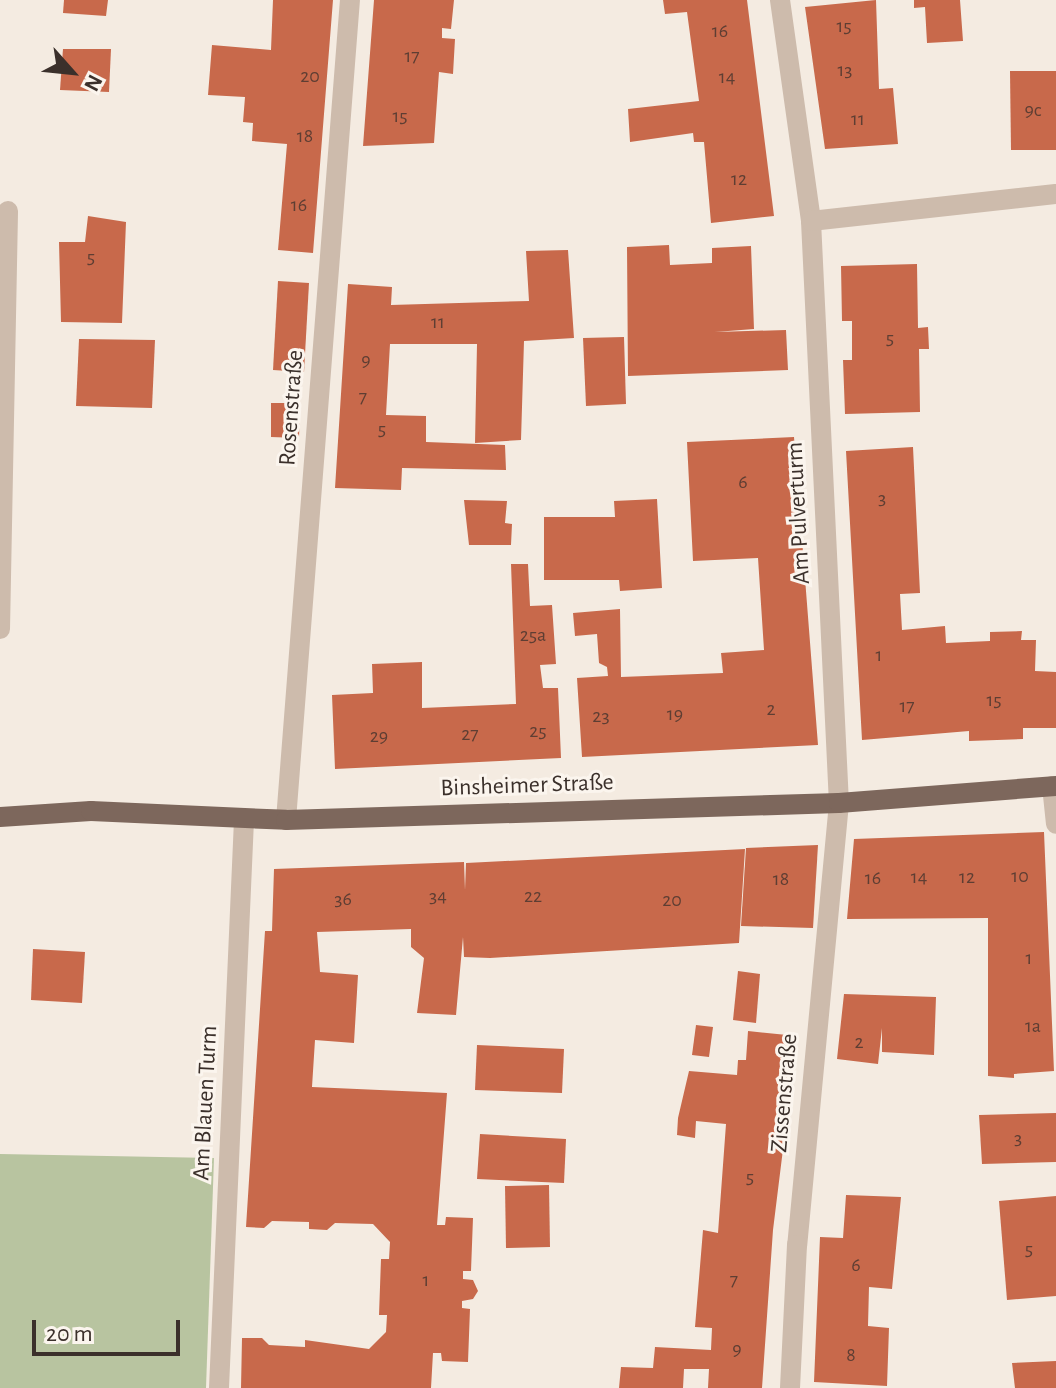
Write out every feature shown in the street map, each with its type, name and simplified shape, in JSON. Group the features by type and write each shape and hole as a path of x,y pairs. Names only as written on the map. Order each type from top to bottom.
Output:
{"main road":[{"name":"Binsheimer Straße","path":"0,817 91,811 244,821 286,820 839,803 1054,786"}],"street":[{"name":"Rosenstraße","path":"286,820 350,0"},
{"name":"Am Pulverturm","path":"780,0 811,221 839,803"},
{"path":"811,221 1056,194"},
{"path":"0,629 8,211"},
{"path":"1054,786 1056,824"},
{"name":"Zissenstraße","path":"790,1388 797,1245 839,803"},
{"name":"Am Blauen Turm","path":"219,1388 244,821"}],"green space":[{"path":"0,1154 214,1158 206,1388 0,1388"}],"building":[{"path":"64,0 108,0 106,16 63,13"},
{"path":"273,0 333,0 313,253 278,250 287,144 252,141 253,123 243,122 245,97 208,95 212,45 271,50"},
{"path":"374,0 454,0 451,29 442,28 442,38 455,39 453,74 439,72 434,143 363,146"},
{"path":"663,0 747,0 774,216 711,223 704,142 694,142 693,133 630,142 628,109 699,101 687,12 665,14"},
{"path":"876,0 879,89 893,88 898,144 825,149 805,7"},
{"path":"914,0 960,0 963,41 927,43 925,7 914,8"},
{"path":"63,49 111,49 109,92 60,90"},
{"path":"1010,71 1056,71 1056,150 1011,150"},
{"path":"88,216 126,222 122,323 61,322 59,242 85,242"},
{"path":"669,245 670,265 712,263 712,248 751,246 754,329 715,332 786,330 788,370 628,376 627,247"},
{"path":"568,250 574,338 524,341 521,440 475,443 477,344 390,344 386,415 426,416 426,442 505,445 506,470 402,468 401,490 335,488 348,284 392,287 391,305 529,301 526,251"},
{"path":"917,264 918,328 928,327 929,349 919,349 920,412 845,414 843,360 852,360 852,321 842,321 841,266"},
{"path":"278,281 309,283 304,372 273,370"},
{"path":"624,337 626,404 586,406 583,338"},
{"path":"79,339 155,340 152,408 76,406"},
{"path":"271,403 300,403 299,438 271,437"},
{"path":"794,437 818,745 582,757 577,678 608,676 607,667 599,663 597,634 575,636 573,613 620,609 621,677 723,673 721,653 764,650 758,558 693,561 687,442"},
{"path":"913,447 920,593 900,594 902,630 945,626 946,643 990,641 990,632 1022,631 1021,640 1036,640 1035,671 1056,672 1056,728 1023,728 1023,739 969,741 969,731 862,740 846,451"},
{"path":"657,499 662,588 620,591 619,580 544,580 544,517 615,517 614,501"},
{"path":"464,500 507,501 505,523 512,524 511,545 469,545"},
{"path":"511,564 528,564 530,606 552,605 556,664 540,665 543,688 558,688 561,758 335,769 332,695 373,693 372,664 422,662 422,708 516,704"},
{"path":"1044,832 1054,1071 1014,1074 1014,1078 988,1076 988,918 847,919 854,839"},
{"path":"818,845 813,928 741,926 746,848"},
{"path":"745,849 739,943 490,958 464,957 463,937 456,1015 417,1013 424,958 411,947 411,929 317,932 320,972 358,975 354,1043 315,1040 312,1087 447,1093 437,1225 445,1225 446,1217 473,1218 471,1271 463,1271 463,1279 473,1280 478,1291 473,1299 462,1301 462,1308 470,1309 468,1362 442,1361 441,1353 433,1353 431,1388 241,1388 242,1338 262,1338 269,1345 305,1347 305,1340 369,1349 386,1332 387,1315 379,1315 381,1259 389,1259 390,1242 373,1224 335,1223 327,1230 309,1229 309,1222 272,1221 264,1228 246,1227 265,931 272,931 274,869 464,862 465,890 466,863"},
{"path":"33,949 85,952 82,1003 31,1000"},
{"path":"738,971 760,974 756,1023 733,1020"},
{"path":"844,994 936,997 934,1055 882,1052 882,1028 878,1064 837,1059"},
{"path":"696,1025 713,1027 709,1057 692,1055"},
{"path":"748,1031 797,1036 773,1230 762,1388 708,1388 709,1369 684,1369 683,1388 619,1388 621,1367 653,1368 655,1347 711,1350 712,1328 695,1327 703,1230 718,1233 726,1124 696,1121 695,1138 677,1135 678,1118 689,1071 737,1075 738,1060 746,1060"},
{"path":"477,1045 564,1049 562,1093 475,1090"},
{"path":"1056,1113 1056,1162 982,1164 979,1115"},
{"path":"480,1134 566,1139 564,1183 477,1179"},
{"path":"549,1185 550,1247 506,1248 505,1186"},
{"path":"846,1195 901,1197 892,1289 869,1287 868,1326 889,1328 887,1386 814,1382 820,1237 843,1238"},
{"path":"1056,1196 1056,1296 1007,1300 999,1201"},
{"path":"1056,1361 1056,1388 1015,1388 1012,1363"}]}
